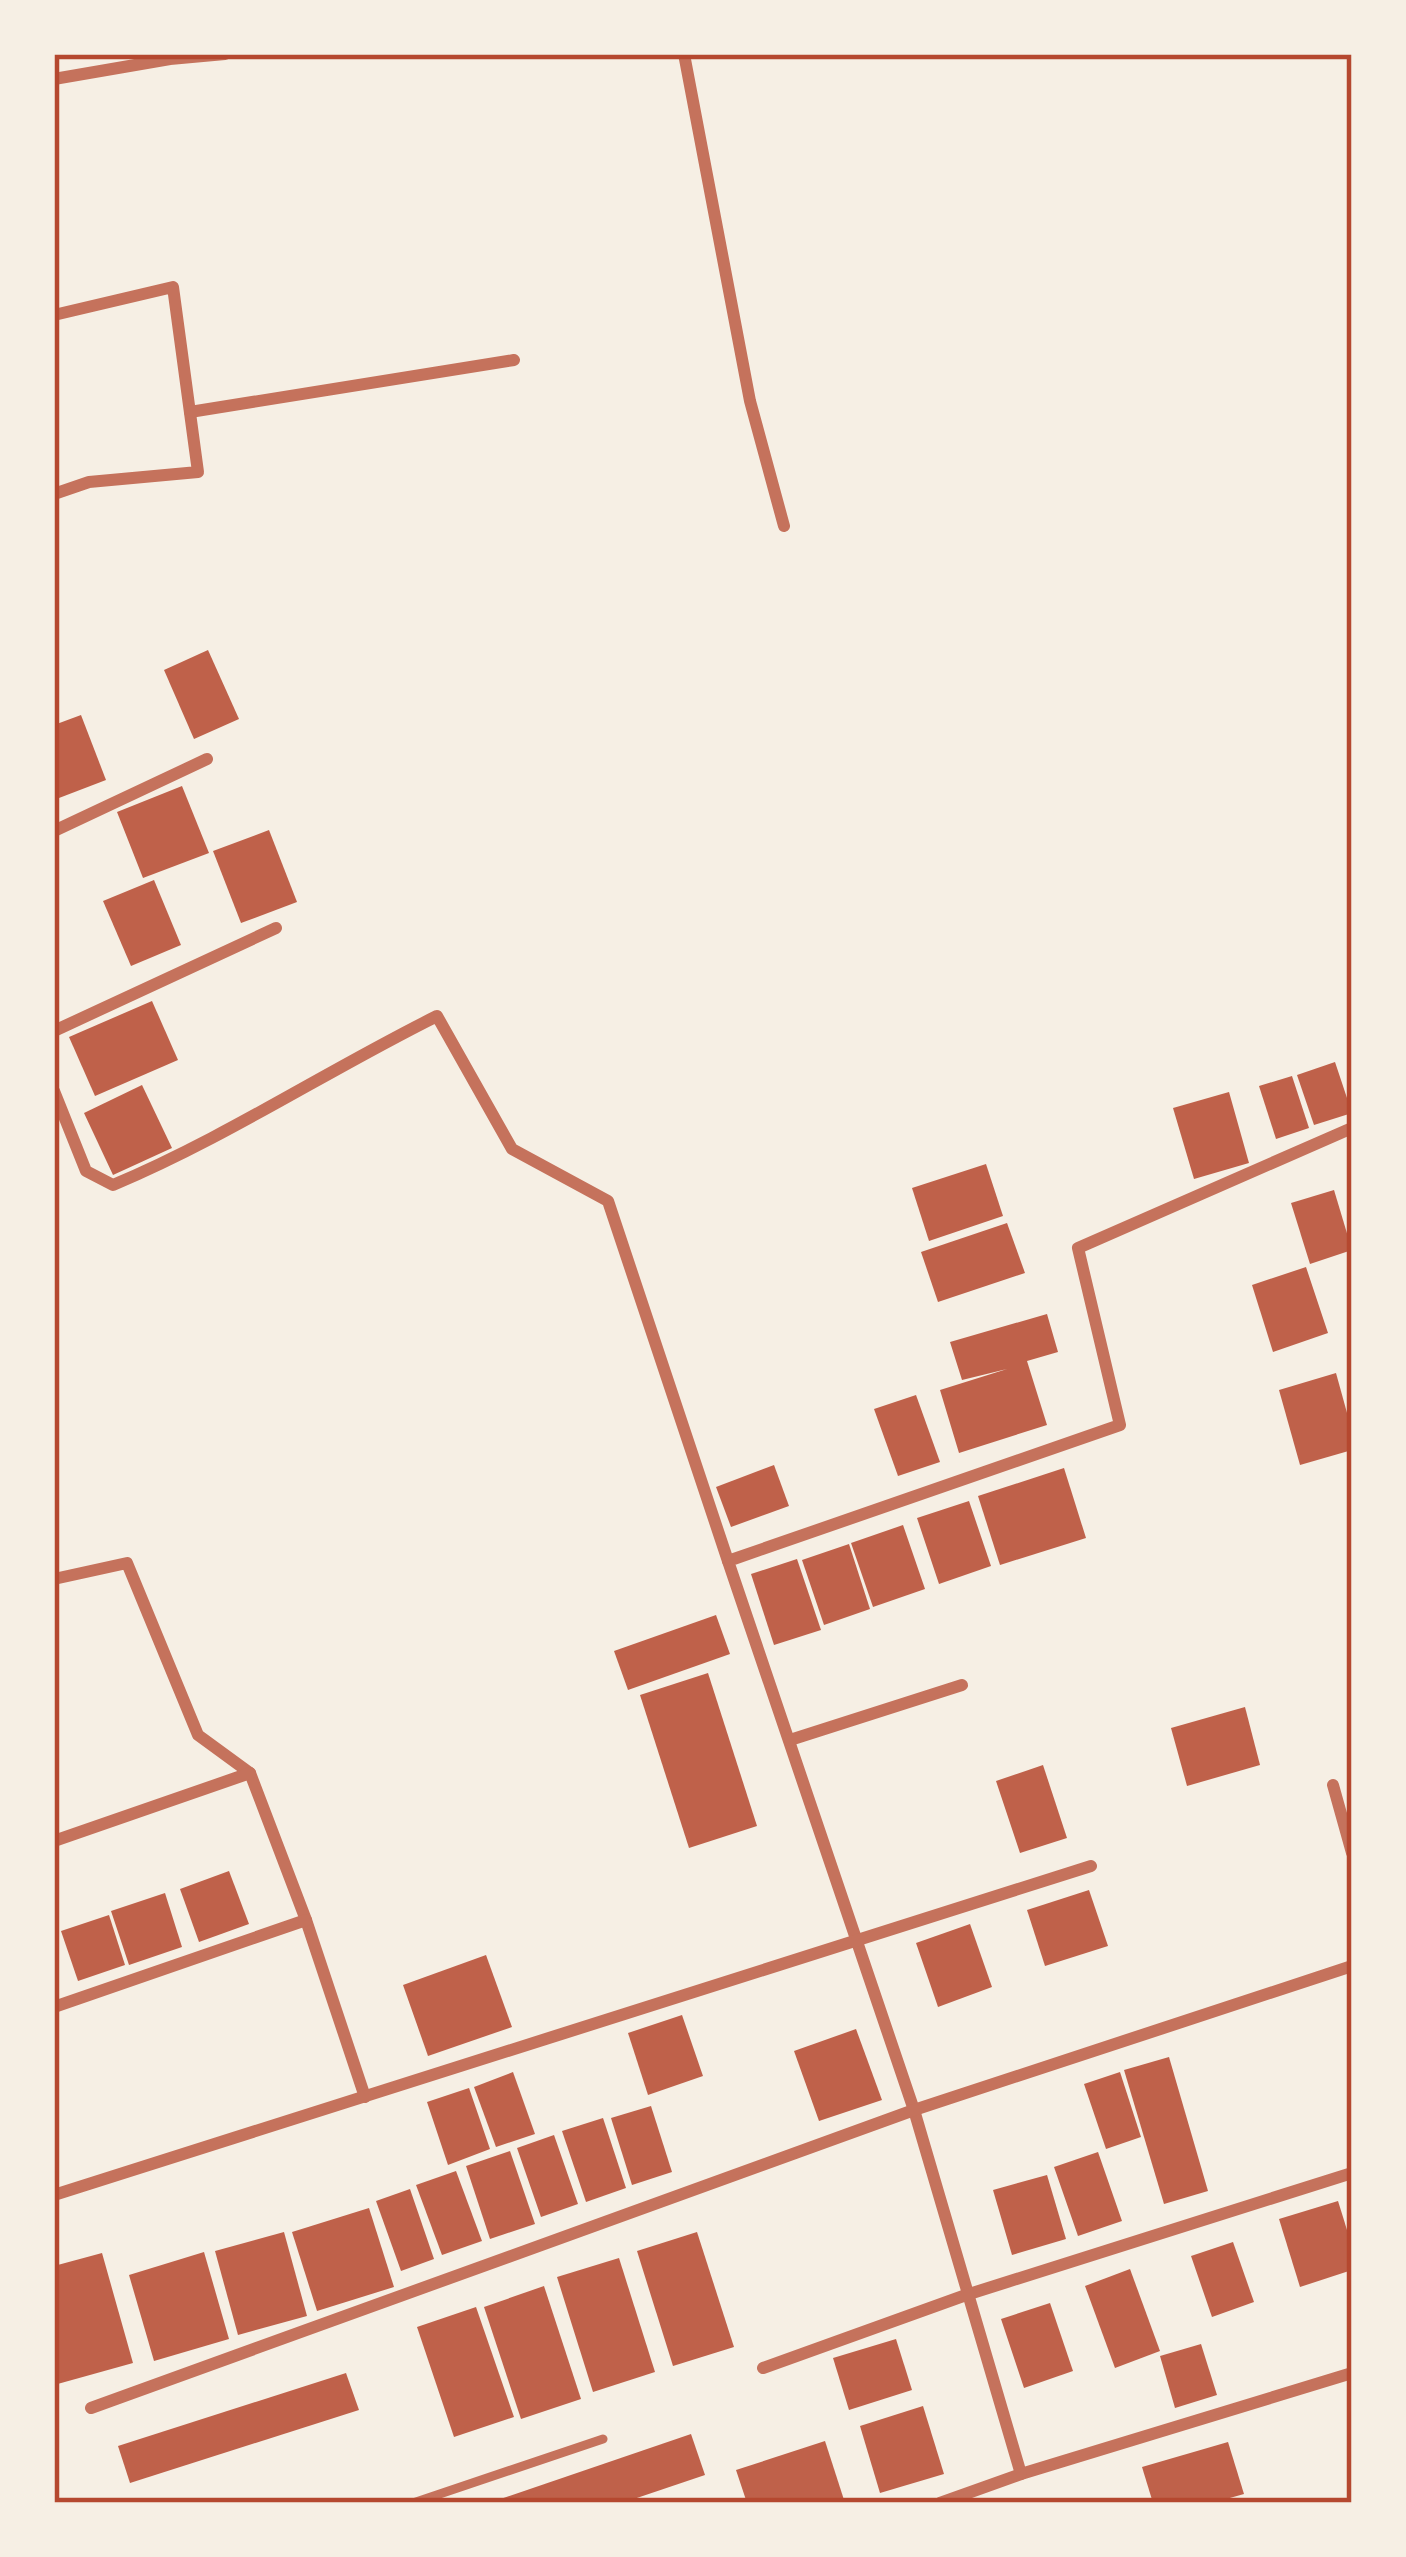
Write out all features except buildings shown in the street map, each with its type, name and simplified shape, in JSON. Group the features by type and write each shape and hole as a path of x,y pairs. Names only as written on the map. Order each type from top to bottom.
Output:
{"street":[{"path":"54,80 170,56 225,54"},
{"path":"684,54 749,401 784,526"},
{"path":"54,315 173,287 198,472 89,482 54,494"},
{"path":"190,412 514,360"},
{"path":"54,831 207,759"},
{"path":"54,1031 276,928"},
{"path":"54,1090 86,1171 112,1185 172,1160 437,1016 512,1149 608,1201 859,1940 1021,2474"},
{"path":"728,1562 1120,1425 1078,1248 1352,1128"},
{"path":"54,1580 127,1563 198,1735 250,1773 307,1920 365,2097"},
{"path":"790,1740 962,1685"},
{"path":"54,1841 250,1773"},
{"path":"1333,1785 1352,1853"},
{"path":"54,2195 1091,1866"},
{"path":"54,2006 307,1920"},
{"path":"91,2408 914,2110 1352,1966"},
{"path":"763,2368 966,2295 1352,2173"},
{"path":"940,2503 1352,2373"}],"lane":[{"path":"413,2503 603,2439"}]}
